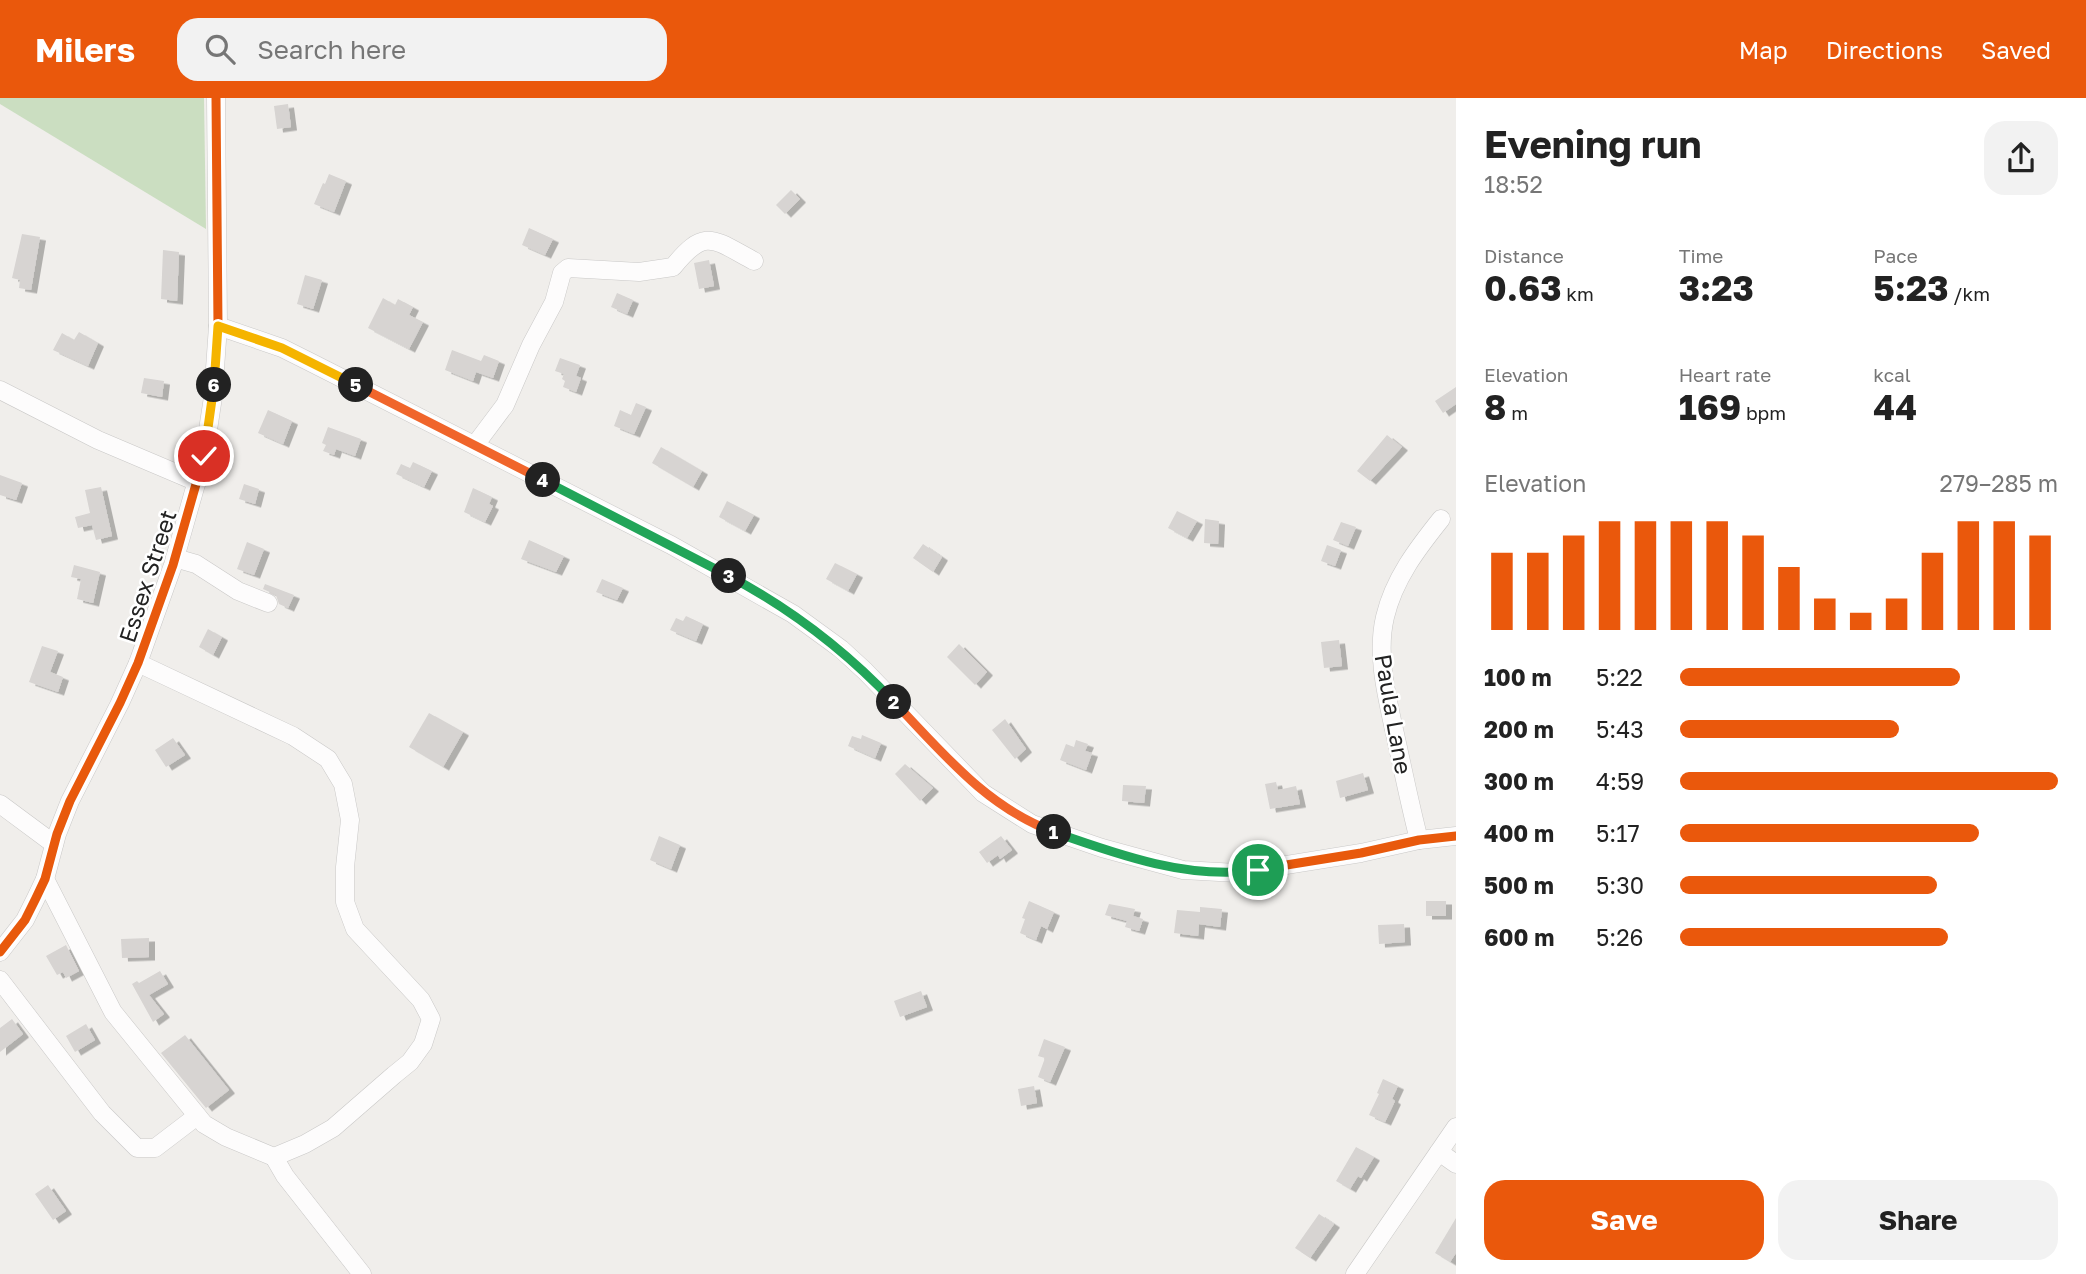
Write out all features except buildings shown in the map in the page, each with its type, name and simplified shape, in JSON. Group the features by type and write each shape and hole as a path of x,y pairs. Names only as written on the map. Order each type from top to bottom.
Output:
{"street":[{"name":"Essex Street","path":"0,951 25,920 45,879 69,801 138,663 175,558 204,456 213,397 218,326 216,98"},
{"path":"475,445 505,405 531,345 554,302 562,274 568,268 639,272 673,267 688,249 699,241 710,240 754,261"},
{"path":"218,326 282,348 671,545 793,614 841,649 865,671 984,793 1032,824 1090,844 1183,870 1237,873 1361,853 1419,840 1456,836"},
{"path":"0,390 98,440 197,482"},
{"name":"Paula Lane","path":"1419,840 1391,713 1381,638 1391,599 1403,572 1416,550 1441,519"},
{"path":"175,558 196,564 238,591 268,603"},
{"path":"138,663 293,736 328,759 343,784 349,820 345,902 355,929 421,1000 431,1019 424,1044 410,1062 332,1128 305,1144 274,1157"},
{"path":"0,804 54,844"},
{"path":"45,879 113,1012 204,1124 226,1137 274,1157 285,1176 362,1274"},
{"path":"0,980 102,1113 136,1148 155,1148 197,1116"},
{"path":"1355,1274 1456,1127"},
{"path":"1439,1152 1456,1164"}],"green space":[{"path":"0,98 204,98 206,229 0,104"}],"cycle path":[{"path":"0,952 25,920 36,898 45,879 57,834 70,801 138,663 173,565 204,456 213,397 218,326 216,98"},
{"path":"218,326 282,348 310,362 671,545 793,614 841,649 865,671 983,793 1032,824 1102,848 1183,870 1237,873 1361,853 1419,840 1456,836"}],"route":[{"path":"204,456 213,397 218,326 282,348 310,362 671,545 793,614 841,649 865,671 984,793 1032,824 1079,841 1183,870 1237,873 1258,870"}]}
